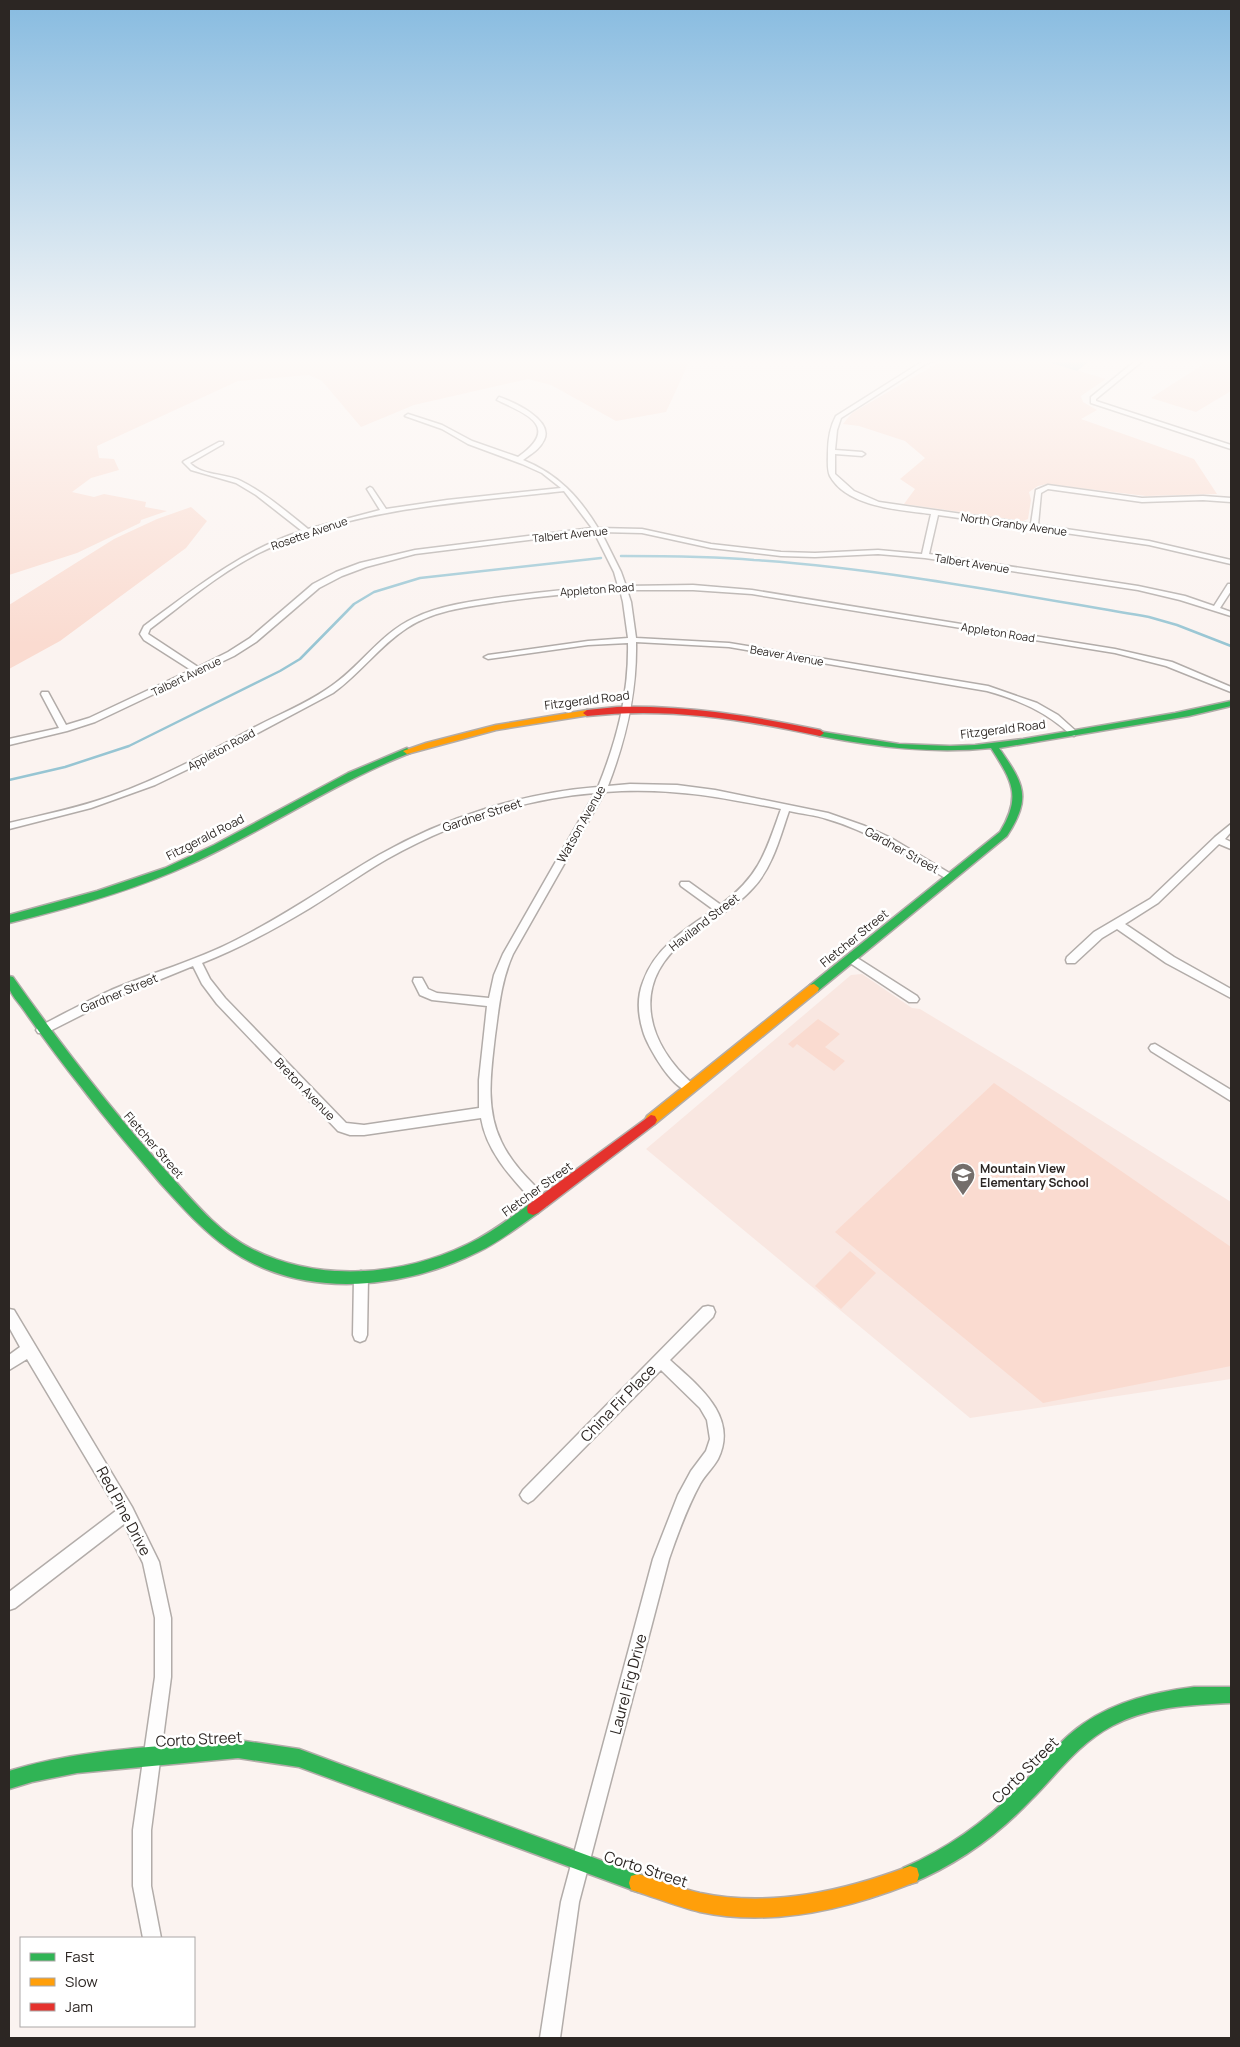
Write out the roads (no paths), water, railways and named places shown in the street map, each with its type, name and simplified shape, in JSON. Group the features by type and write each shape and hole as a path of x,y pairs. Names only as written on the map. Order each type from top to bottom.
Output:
{"street":[{"path":"199,454 190,458 186,462 187,465 194,469 236,481 307,531"},
{"name":"Watson Avenue","path":"504,454 520,459 555,479 566,489 596,530 612,558 624,587 633,640 628,708 618,748 603,788 508,954 499,975 494,1003 486,1075 486,1112 491,1134 502,1155 542,1202"},
{"path":"520,459 527,454"},
{"name":"North Granby Avenue","path":"832,454 832,474 843,487 852,493 879,504 1167,546 1231,562"},
{"path":"1034,527 1038,492 1043,488 1054,487 1142,500 1202,498 1231,500"},
{"path":"370,489 384,512"},
{"name":"Rosette Avenue","path":"197,670 147,638 144,634 147,628 238,562 269,546 342,520 384,512 566,489"},
{"path":"925,556 935,513"},
{"name":"Talbert Avenue","path":"9,742 64,729 116,710 197,670 253,640 316,586 363,564 415,552 596,530 642,531 712,546 781,554 815,555 878,552 925,556 1138,588 1216,608 1231,614"},
{"name":"Appleton Road","path":"9,826 112,798 150,784 198,762 330,691 358,670 398,631 416,620 436,612 472,603 571,591 624,587 684,586 752,592 1115,651 1169,664 1231,690"},
{"path":"1216,608 1231,586"},
{"name":"Beaver Avenue","path":"488,657 588,643 633,640 728,645 988,689 1020,698 1038,706 1056,717 1074,733"},
{"path":"44,694 64,729"},
{"name":"Fitzgerald Road","path":"9,919 128,886 169,870 232,840 342,778 414,749 458,734 499,726 628,708 704,712 900,746 947,749 994,746 1203,711 1231,703"},
{"name":"Fletcher Street","path":"9,980 42,1030 125,1134 203,1220 224,1238 249,1254 282,1268 315,1274 361,1277 413,1270 459,1255 499,1234 690,1088 1004,834 1014,822 1020,798 1017,784 994,746"},
{"name":"Gardner Street","path":"42,1030 113,994 196,962 274,925 383,856 440,828 482,813 522,802 603,788 677,788 715,793 828,816 888,840 951,877"},
{"name":"Haviland Street","path":"690,1088 667,1066 651,1041 644,1013 645,988 655,965 669,948 738,896 753,882 764,867 786,807"},
{"path":"1070,960 1098,935 1154,901 1231,827"},
{"path":"1218,840 1231,846"},
{"path":"685,884 720,909"},
{"path":"1116,923 1170,960 1231,994"},
{"path":"851,958 913,999"},
{"name":"Breton Avenue","path":"196,962 206,982 221,1001 342,1127 350,1130 364,1130 486,1112"},
{"path":"418,982 424,992 436,997 494,1003"},
{"path":"1155,1048 1231,1096"},
{"path":"360,1334 361,1277"},
{"name":"China Fir Place","path":"528,1495 708,1312"},
{"name":"Red Pine Drive","path":"9,1315 127,1512 151,1562 163,1618 163,1677 142,1830 142,1886 152,1937"},
{"path":"9,1363 29,1349"},
{"name":"Laurel Fig Drive","path":"550,2038 570,1902 661,1559 683,1500 696,1476 712,1455 717,1438 714,1418 705,1403 660,1360"},
{"path":"9,1602 127,1512"},
{"name":"Corto Street","path":"9,1780 32,1772 77,1764 152,1756 238,1750 299,1758 581,1862 614,1877 713,1905 782,1908 856,1895 914,1874 966,1844 1008,1810 1074,1742 1106,1719 1151,1701 1204,1693 1231,1695"}],"waterway":[{"path":"621,556 688,556 737,559 804,564 903,576 1149,617 1177,625 1231,646"},
{"path":"9,780 65,767 129,746 280,671 300,659 354,604 374,592 420,578 601,558"}],"place":[{"name":"Mountain View Elementary School","path":"963,1196"}]}
